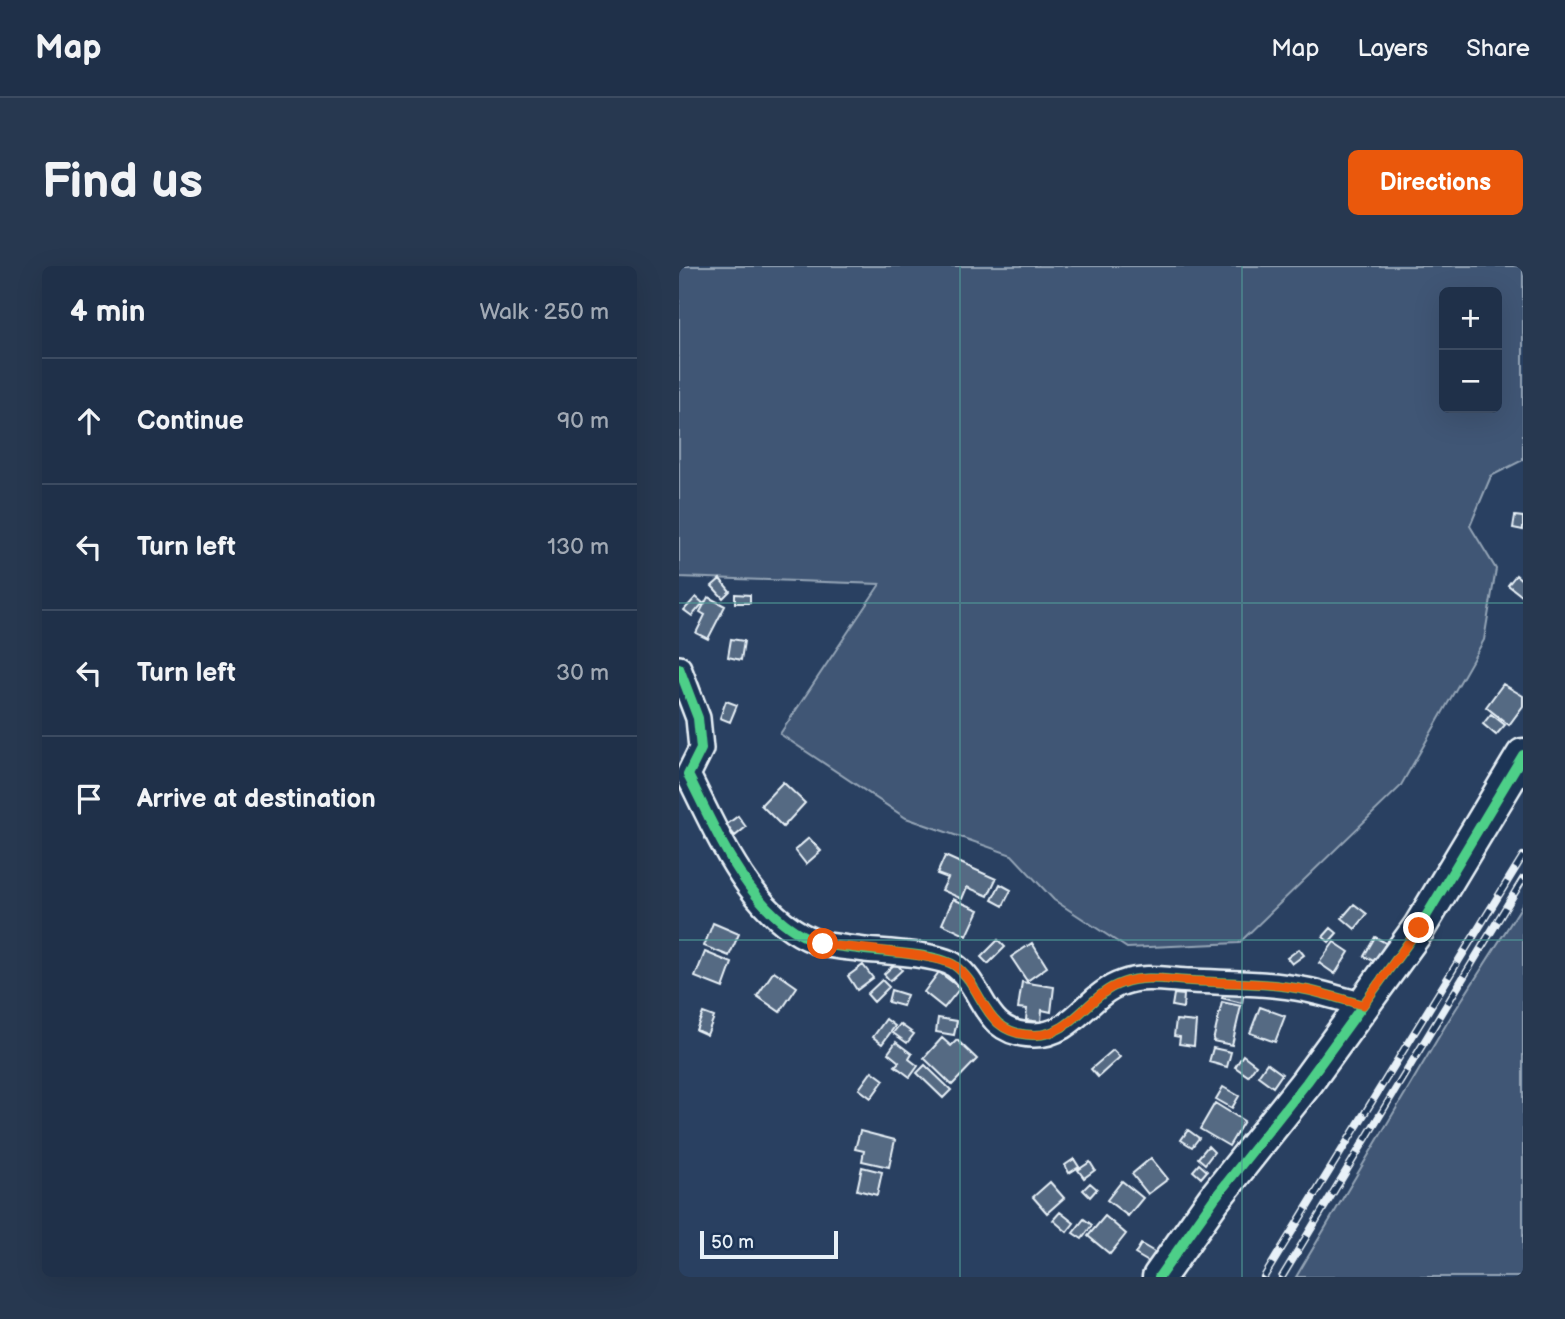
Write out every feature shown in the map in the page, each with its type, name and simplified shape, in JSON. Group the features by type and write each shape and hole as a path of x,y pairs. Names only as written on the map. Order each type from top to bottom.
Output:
{"main road":[{"path":"1159,1277 1215,1199 1307,1082 1419,928 1523,755"}],"street":[{"path":"679,668 698,718 701,749 683,776 756,896 778,919 800,933 823,944 934,958 953,965 965,977 991,1016 1007,1030 1031,1035 1051,1034 1071,1022 1097,997 1122,983 1151,978 1305,989 1363,1005"}],"shaded area":[{"path":"679,266 1523,266 1523,460 1491,476 1470,526 1496,569 1484,640 1400,787 1239,943 1127,948 1054,900 1012,855 906,818 780,734 880,584 679,577"},
{"path":"1523,904 1523,1277 1296,1277 1447,1023"}],"building":[{"path":"1515,516 1523,517 1523,530 1513,528"},
{"path":"1516,575 1523,581 1522,596 1508,585"},
{"path":"720,579 730,591 723,598 712,586"},
{"path":"735,594 750,595 750,603 735,603"},
{"path":"696,597 703,603 692,616 684,610"},
{"path":"708,597 725,606 708,639 696,633 705,615 700,612"},
{"path":"731,639 744,641 741,660 728,657"},
{"path":"1503,684 1523,696 1523,706 1509,725 1486,707"},
{"path":"726,701 737,705 730,722 720,718"},
{"path":"1491,714 1505,725 1496,735 1483,724"},
{"path":"783,782 805,803 783,827 761,805"},
{"path":"738,816 746,827 735,836 726,825"},
{"path":"809,838 821,851 806,864 795,850"},
{"path":"945,856 996,879 988,896 967,887 962,899 942,890 948,878 937,874"},
{"path":"1000,884 1011,890 1003,906 992,900"},
{"path":"953,899 979,910 967,936 942,924"},
{"path":"1354,904 1367,914 1355,929 1342,918"},
{"path":"713,923 739,934 729,956 704,946"},
{"path":"1331,928 1337,933 1329,942 1323,937"},
{"path":"1375,937 1386,943 1375,962 1364,956"},
{"path":"998,940 1005,947 988,964 981,957"},
{"path":"1334,942 1349,952 1335,974 1319,963"},
{"path":"1032,943 1047,967 1027,981 1011,957"},
{"path":"1299,949 1304,955 1292,964 1287,958"},
{"path":"705,952 732,963 723,988 695,977"},
{"path":"896,963 902,970 890,981 884,974"},
{"path":"863,965 873,978 857,990 848,976"},
{"path":"774,971 797,987 780,1012 757,996"},
{"path":"939,972 960,988 944,1008 924,992"},
{"path":"882,980 889,987 874,1002 867,994"},
{"path":"1022,982 1054,987 1051,1012 1042,1010 1041,1022 1026,1020 1027,1009 1018,1008"},
{"path":"891,990 907,995 903,1006 888,1002"},
{"path":"1224,992 1243,996 1242,1003 1222,998"},
{"path":"1174,994 1184,995 1183,1008 1172,1006"},
{"path":"1222,1002 1241,1006 1232,1045 1213,1041"},
{"path":"1260,1007 1285,1016 1275,1042 1250,1033"},
{"path":"703,1013 714,1017 707,1035 696,1030"},
{"path":"938,1018 957,1021 954,1035 936,1032"},
{"path":"886,1019 895,1026 882,1044 873,1037"},
{"path":"1176,1020 1196,1022 1194,1046 1179,1044 1180,1037 1174,1036"},
{"path":"900,1024 914,1034 907,1043 893,1033"},
{"path":"942,1038 951,1046 957,1040 977,1059 952,1085 924,1058"},
{"path":"896,1042 912,1054 909,1059 918,1066 910,1077 895,1066 899,1062 888,1053"},
{"path":"1213,1048 1231,1052 1227,1067 1209,1062"},
{"path":"1113,1050 1120,1057 1098,1077 1091,1069"},
{"path":"1243,1055 1256,1065 1248,1076 1235,1067"},
{"path":"1267,1063 1282,1074 1273,1087 1258,1076"},
{"path":"925,1065 951,1090 943,1098 917,1073"},
{"path":"872,1071 884,1080 871,1098 859,1089"},
{"path":"1223,1087 1239,1096 1232,1108 1216,1099"},
{"path":"1215,1103 1244,1121 1229,1146 1200,1129"},
{"path":"1188,1130 1199,1138 1192,1147 1181,1140"},
{"path":"860,1131 895,1140 889,1167 862,1161 864,1151 855,1149"},
{"path":"1208,1146 1214,1152 1205,1164 1198,1158"},
{"path":"1151,1158 1168,1179 1148,1194 1132,1174"},
{"path":"1074,1159 1079,1167 1069,1173 1065,1165"},
{"path":"1090,1162 1095,1170 1084,1178 1078,1170"},
{"path":"1199,1164 1207,1171 1201,1178 1193,1171"},
{"path":"862,1167 882,1172 877,1195 857,1190"},
{"path":"1122,1181 1143,1198 1128,1216 1107,1200"},
{"path":"1050,1182 1064,1198 1047,1213 1033,1197"},
{"path":"1090,1183 1097,1189 1090,1197 1083,1190"},
{"path":"1060,1212 1074,1223 1067,1232 1053,1220"},
{"path":"1105,1216 1126,1234 1110,1254 1088,1236"},
{"path":"1084,1219 1092,1225 1082,1239 1073,1233"},
{"path":"1141,1244 1158,1254 1152,1264 1135,1254"}],"railway":[{"path":"1264,1277 1523,856"},
{"path":"1282,1277 1523,879"}],"cycle path":[{"path":"679,668 698,718 701,749 688,775 725,849 757,897 798,933 828,945 911,954 946,961 964,975 994,1018 1003,1027 1016,1033 1047,1034 1059,1029 1110,988 1139,979 1293,987 1363,1005"},
{"path":"1159,1277 1214,1199 1307,1082 1419,928 1523,755"}],"route":[{"path":"823,944 934,958 953,965 965,977 991,1016 1007,1030 1031,1035 1051,1034 1071,1022 1097,997 1122,983 1151,978 1305,989 1363,1005 1419,928"}]}
